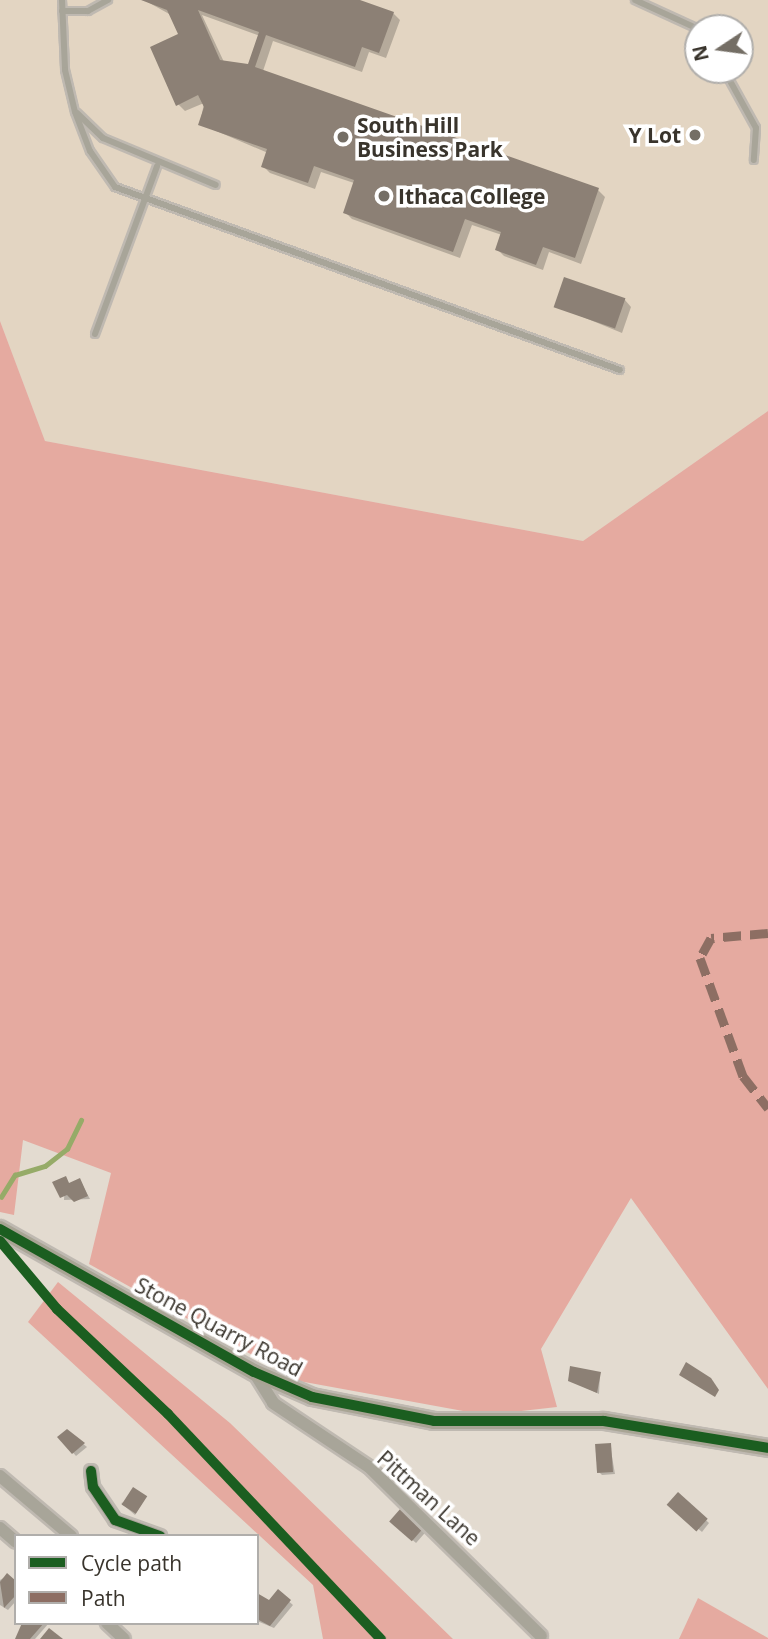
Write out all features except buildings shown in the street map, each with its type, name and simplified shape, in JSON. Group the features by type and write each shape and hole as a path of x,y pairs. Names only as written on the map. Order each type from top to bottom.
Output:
{"street":[{"name":"Stone Quarry Road","path":"0,1229 254,1372 312,1397 434,1421 604,1421 768,1447"},
{"name":"Pittman Lane","path":"254,1372 273,1403 369,1467 541,1636"},
{"path":"91,1471 93,1487 115,1520 154,1534"},
{"path":"0,1476 69,1534"},
{"path":"0,1528 14,1540"},
{"path":"109,1625 124,1639"}],"lane":[{"path":"62,0 65,69 75,112 103,172 115,187 144,200 620,370"},
{"path":"62,11 88,11 108,0"},
{"path":"635,0 684,23"},
{"path":"732,84 756,128 754,160"},
{"path":"75,112 103,138 157,166 216,186"},
{"path":"95,334 157,166"}],"shaded area":[{"name":"Ithaca College","path":"0,0 768,0 768,411 583,541 45,441 0,321"},
{"path":"0,321 45,441 583,541 768,411 768,1389 631,1198 541,1349 557,1407 485,1415 299,1381 89,1264 111,1173 23,1140 14,1215 0,1212"},
{"path":"58,1282 230,1423 453,1639 323,1639 313,1585 28,1322"},
{"path":"698,1598 768,1638 768,1639 679,1639"}],"waterway":[{"path":"1,1197 15,1175 45,1166 67,1149 81,1120"}],"marked path":[{"path":"768,933 711,938 700,958 743,1076 768,1108"}],"cycle path":[{"path":"0,1229 254,1372 312,1397 434,1421 604,1421 768,1448"},
{"path":"0,1241 57,1309 168,1414 381,1639"},
{"path":"91,1471 93,1487 115,1520 154,1534"}],"place":[{"name":"Y Lot","path":"695,135"},
{"name":"South Hill Business Park","path":"343,137"},
{"name":"Ithaca College","path":"384,196"}]}
